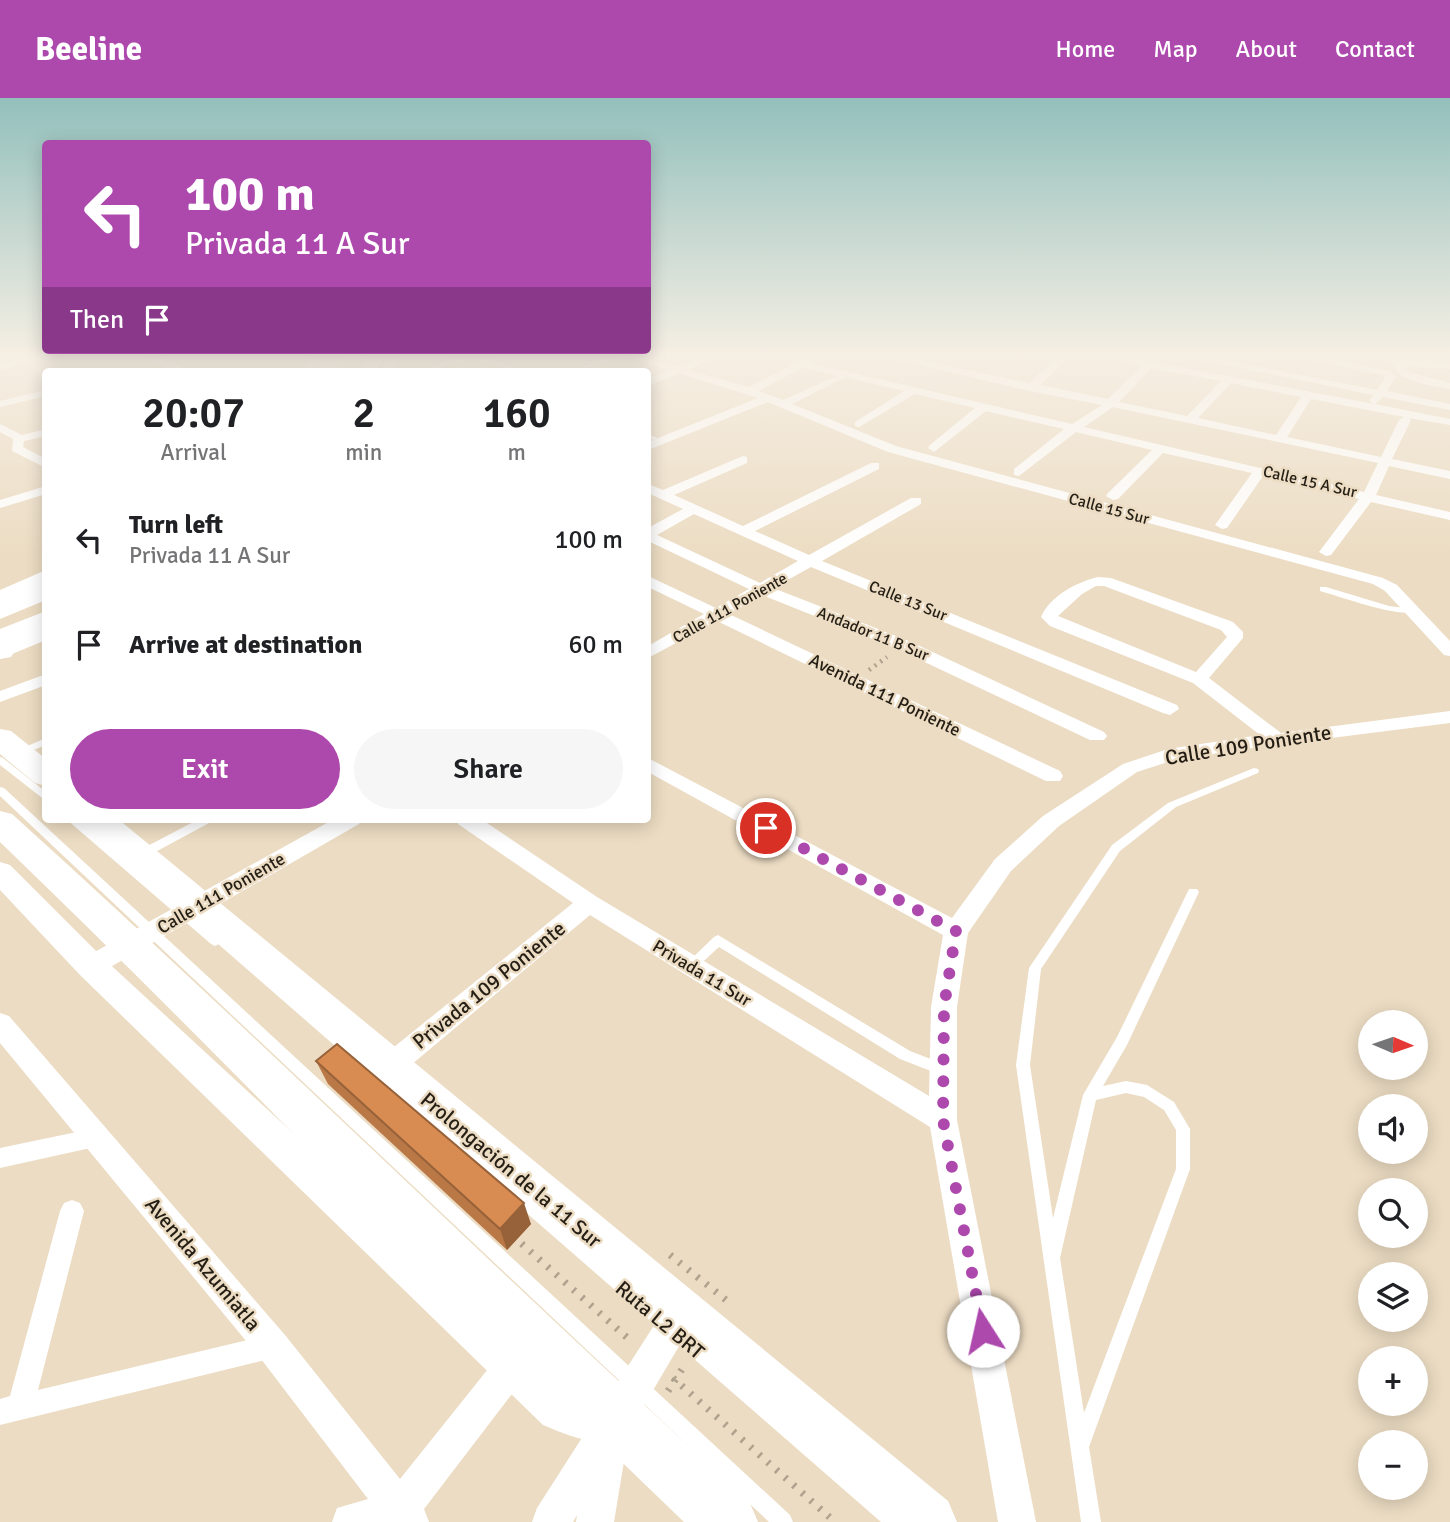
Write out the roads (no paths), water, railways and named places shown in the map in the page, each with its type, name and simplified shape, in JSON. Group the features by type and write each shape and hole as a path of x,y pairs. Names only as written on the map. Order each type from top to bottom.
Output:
{"main road":[{"path":"0,611 42,592"},
{"path":"1,649 42,622"},
{"path":"16,748 42,772"},
{"path":"0,822 523,1352 634,1388 728,1522"},
{"name":"Prolongación de la 11 Sur","path":"101,823 139,856 191,910 389,1067 671,1321 927,1522"}],"street":[{"path":"651,445 712,423"},
{"name":"Calle 15 Sur","path":"828,423 892,449 1378,581 1391,587 1450,650"},
{"path":"934,448 965,423"},
{"name":"Calle 15 A Sur","path":"1055,423 1450,516"},
{"path":"1019,472 1081,423"},
{"path":"1201,423 1450,475"},
{"path":"1279,440 1290,423"},
{"path":"1325,552 1368,495 1403,423"},
{"path":"0,428 19,439"},
{"path":"19,439 42,433"},
{"path":"19,439 16,448 42,462"},
{"path":"1113,496 1161,448"},
{"path":"663,495 743,460"},
{"path":"744,531 875,467"},
{"path":"1222,525 1261,470"},
{"name":"Calle 13 Sur","path":"651,489 812,562 1170,709"},
{"path":"0,504 42,492"},
{"name":"Calle 111 Poniente","path":"651,649 763,590 916,501"},
{"path":"651,533 694,508"},
{"name":"Andador 11 B Sur","path":"651,536 763,590 903,645 1097,736"},
{"path":"0,597 42,578"},
{"path":"1199,679 1235,638 1235,632 1227,626 1097,580 1087,583 1051,612 1049,617 1056,623 1199,679 1277,739"},
{"name":"Avenida 111 Poniente","path":"651,582 1053,776"},
{"path":"1,649 42,634"},
{"path":"0,697 42,681"},
{"name":"Calle 109 Poniente","path":"1017,1522 943,1120 944,1007 956,931 1003,865 1051,821 1130,768 1168,755 1450,717"},
{"path":"651,766 956,931"},
{"name":"Calle 111 Poniente","path":"124,948 344,823"},
{"name":"Privada 11 Sur","path":"472,823 589,903 943,1120"},
{"path":"0,872 124,948"},
{"name":"Privada 109 Poniente","path":"389,1067 589,903"},
{"name":"Avenida Azumiatla","path":"0,1024 273,1348 404,1516"},
{"path":"0,1158 96,1138"},
{"path":"10,1409 72,1211"},
{"path":"551,1522 634,1388 671,1321"},
{"path":"10,1409 273,1348"},
{"path":"351,1522 404,1516 523,1352"},
{"path":"595,1522 634,1388"}],"lane":[{"path":"651,437 660,441"},
{"path":"1324,589 1388,608 1412,611"},
{"path":"16,748 42,791"},
{"path":"1091,1522 1023,1065 1035,968 1116,848 1172,805 1254,771"},
{"path":"0,790 124,948 634,1388 783,1522"},
{"path":"76,823 191,910 225,950"},
{"path":"139,856 200,823"},
{"path":"1051,1263 1090,1095 1122,1041 1193,892"},
{"path":"691,966 718,940 905,1055 943,1070"},
{"path":"1079,1450 1183,1169 1182,1129 1170,1106 1147,1091 1126,1087 1090,1095"},
{"name":"Ruta L2 BRT","path":"671,1321 723,1373"}]}
